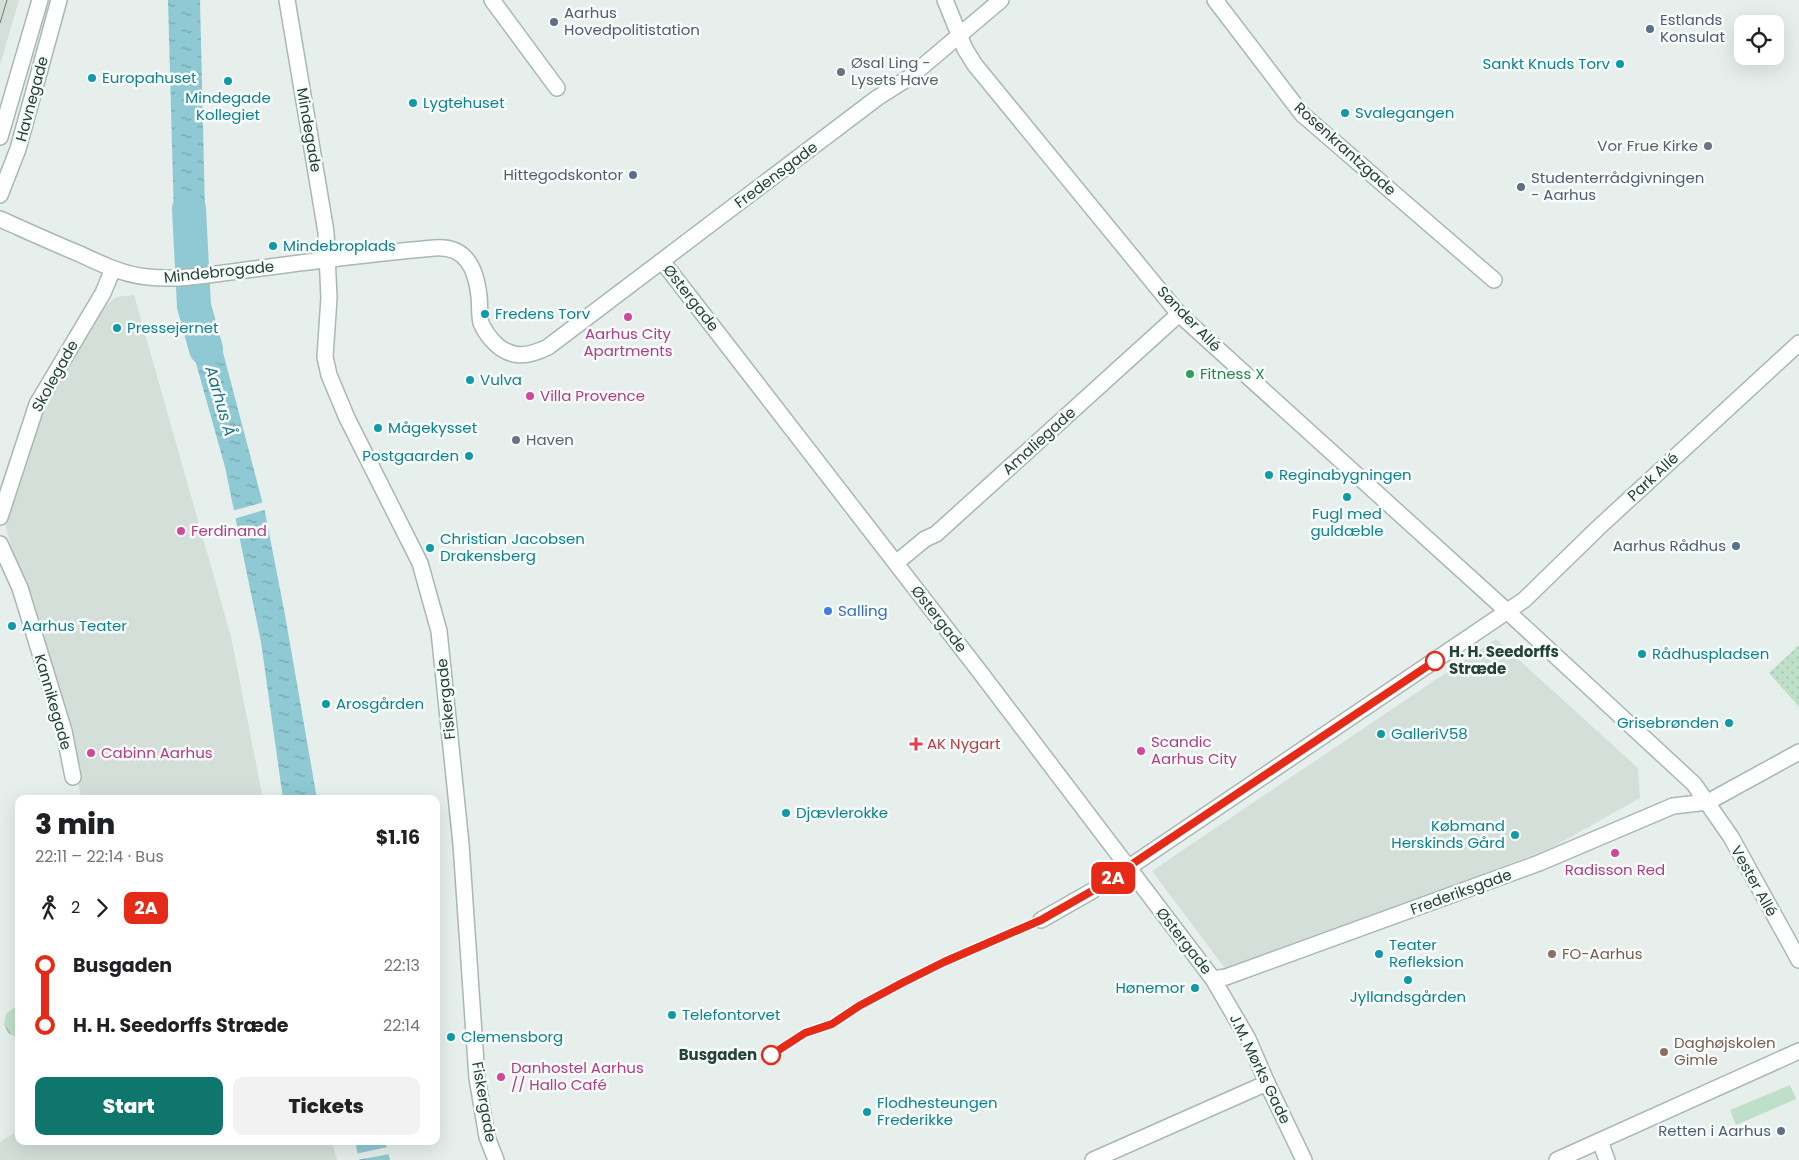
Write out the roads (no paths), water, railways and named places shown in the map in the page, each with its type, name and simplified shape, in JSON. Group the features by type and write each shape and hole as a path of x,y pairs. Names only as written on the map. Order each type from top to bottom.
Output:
{"street":[{"name":"Havnegade","path":"0,137 40,0"},
{"name":"Havnegade","path":"0,195 18,149 59,0"},
{"name":"Mindegade","path":"287,0 326,232 328,260"},
{"path":"492,0 557,88"},
{"name":"Sønder Allé","path":"945,0 970,57 984,77 1179,314 1508,612"},
{"name":"Fredensgade","path":"328,260 421,249 451,248 465,258 473,270 478,284 482,324 494,343 503,350 516,355 534,354 548,347 877,98 910,77 1000,0"},
{"name":"Rosenkrantzgade","path":"1215,0 1302,114 1494,280"},
{"name":"Mindebrogade","path":"0,219 113,269 147,278 169,278 328,260"},
{"name":"Fiskergade","path":"328,260 329,298 325,358 329,375 348,418 420,563 440,631 461,844 477,1078 487,1137 496,1160"},
{"name":"Østergade","path":"662,260 1213,978"},
{"name":"Skolegade","path":"0,517 37,404 103,293 113,269"},
{"name":"Amaliegade","path":"896,563 925,540 936,534 1179,314"},
{"name":"Park Allé","path":"1128,868 1508,612 1539,586 1598,528 1799,343"},
{"name":"Kannikegade","path":"0,544 20,588 64,732 73,777"},
{"path":"1508,612 1694,784 1708,802 1799,752"},
{"name":"Vester Allé","path":"1708,802 1799,960"},
{"name":"Frederiksgade","path":"1213,978 1226,977 1539,863 1673,806 1708,802"},
{"path":"1113,878 1128,868"},
{"path":"1041,920 1092,891"},
{"name":"J.M. Mørks Gade","path":"1213,978 1248,1039 1304,1160"},
{"path":"1557,1160 1799,1051"},
{"path":"1093,1160 1267,1083"},
{"path":"1600,1141 1607,1160"}],"water":[{"path":"168,0 200,0 206,254 175,255"},
{"path":"210,303 265,512 316,795 282,795 261,642 225,467 180,306"},
{"path":"356,1145 386,1145 390,1160 359,1160"}],"waterway":[{"name":"Aarhus Å","path":"189,209 194,306 206,349"}],"tunnel":[{"path":"1092,891 1113,878"}],"tram line":[{"path":"0,23 7,0"}],"place":[{"name":"Aarhus Hovedpolitistation","path":"554,22"},
{"name":"Estlands Konsulat","path":"1650,29"},
{"name":"Sankt Knuds Torv","path":"1620,64"},
{"name":"Øsal Ling - Lysets Have","path":"841,72"},
{"name":"Europahuset","path":"92,78"},
{"name":"Mindegade Kollegiet","path":"228,81"},
{"name":"Lygtehuset","path":"413,103"},
{"name":"Svalegangen","path":"1345,113"},
{"name":"Vor Frue Kirke","path":"1708,146"},
{"name":"Hittegodskontor","path":"633,175"},
{"name":"Studenterrådgivningen - Aarhus","path":"1521,187"},
{"name":"Mindebroplads","path":"273,246"},
{"name":"Fredens Torv","path":"485,314"},
{"name":"Aarhus City Apartments","path":"628,317"},
{"name":"Pressejernet","path":"117,328"},
{"name":"Fitness X","path":"1190,374"},
{"name":"Vulva","path":"470,380"},
{"name":"Villa Provence","path":"530,396"},
{"name":"Mågekysset","path":"378,428"},
{"name":"Haven","path":"516,440"},
{"name":"Postgaarden","path":"469,456"},
{"name":"Reginabygningen","path":"1269,475"},
{"name":"Fugl med guldæble","path":"1347,497"},
{"name":"Ferdinand","path":"181,531"},
{"name":"Aarhus Rådhus","path":"1736,546"},
{"name":"Christian Jacobsen Drakensberg","path":"430,548"},
{"name":"Salling","path":"828,611"},
{"name":"Aarhus Teater","path":"12,626"},
{"name":"Rådhuspladsen","path":"1642,654"},
{"name":"H. H. Seedorffs Stræde","path":"1435,661"},
{"name":"Arosgården","path":"326,704"},
{"name":"Grisebrønden","path":"1729,723"},
{"name":"GalleriV58","path":"1381,734"},
{"name":"AK Nygart","path":"916,744"},
{"name":"Scandic Aarhus City","path":"1141,751"},
{"name":"Cabinn Aarhus","path":"91,753"},
{"name":"Djævlerokke","path":"786,813"},
{"name":"Købmand Herskinds Gård","path":"1515,835"},
{"name":"Radisson Red","path":"1615,853"},
{"name":"Teater Refleksion","path":"1379,954"},
{"name":"FO-Aarhus","path":"1552,954"},
{"name":"Jyllandsgården","path":"1408,980"},
{"name":"Hønemor","path":"1195,988"},
{"name":"Telefontorvet","path":"672,1015"},
{"name":"Clemensborg","path":"451,1037"},
{"name":"Daghøjskolen Gimle","path":"1664,1052"},
{"name":"Busgaden","path":"771,1055"},
{"name":"Danhostel Aarhus // Hallo Café","path":"501,1077"},
{"name":"Flodhesteungen Frederikke","path":"867,1112"},
{"name":"Retten i Aarhus","path":"1781,1131"}]}
